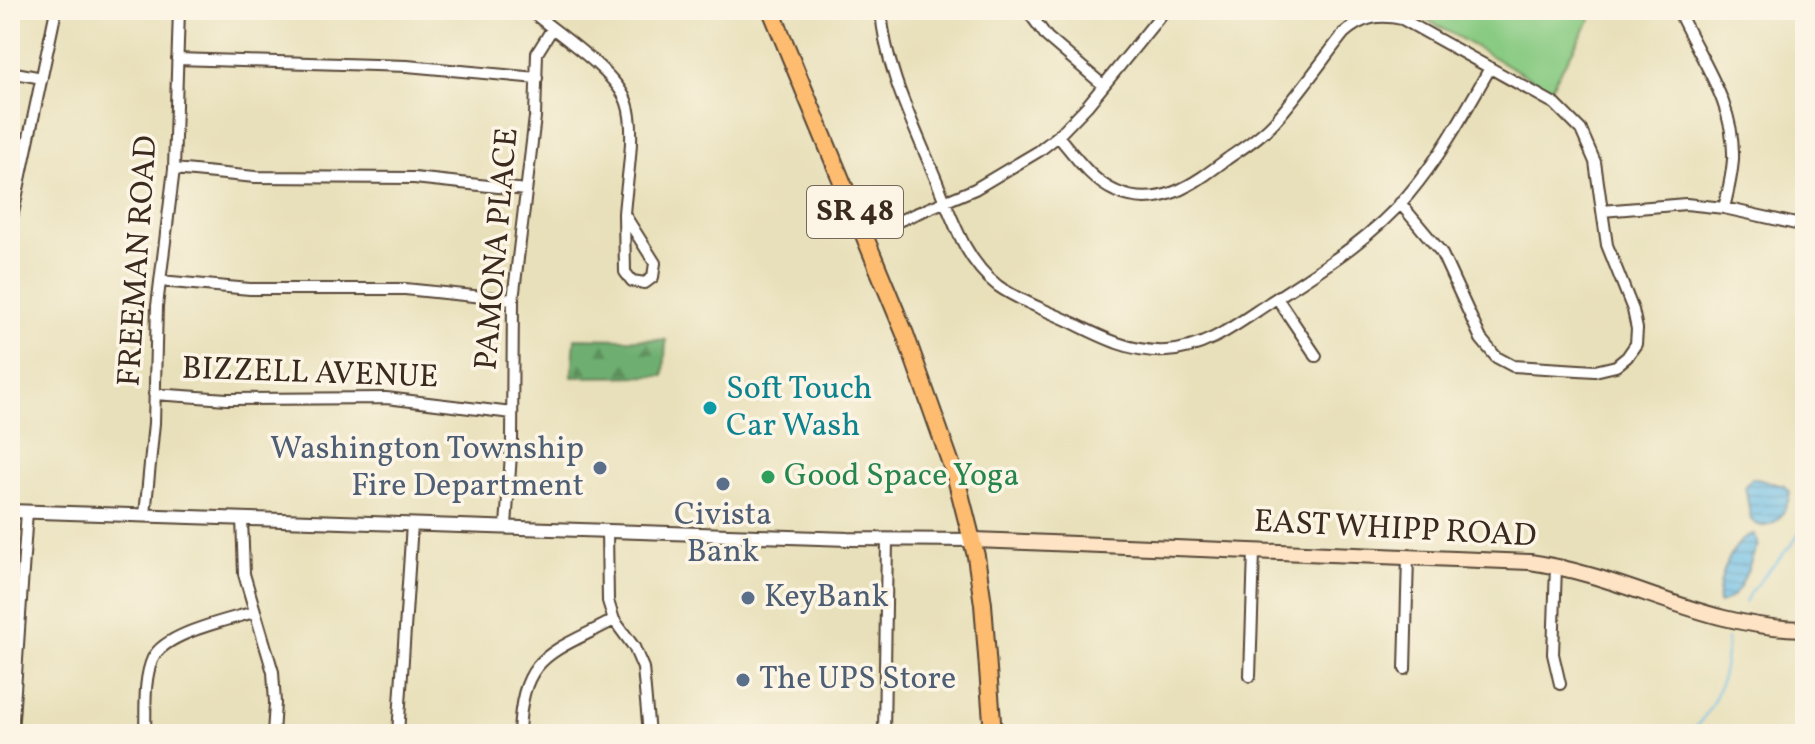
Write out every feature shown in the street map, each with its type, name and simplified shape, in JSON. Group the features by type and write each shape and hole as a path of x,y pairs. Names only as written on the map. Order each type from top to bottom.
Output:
{"main road":[{"name":"SR 48","path":"771,10 865,235 936,419 974,540 983,604 993,734"},
{"name":"EAST WHIPP ROAD","path":"974,540 1513,560 1606,578 1722,620 1805,629"}],"street":[{"path":"10,227 12,200 56,10"},
{"name":"FREEMAN ROAD","path":"145,515 160,281 174,169 179,10"},
{"path":"530,10 612,78 627,100 631,125 624,214 625,272 632,281 645,283 653,277 655,263 624,214"},
{"path":"881,10 885,42 899,89 967,251 997,285 1131,348 1165,351 1206,342 1359,241 1400,203 1446,145 1490,68"},
{"path":"1027,10 1047,37 1103,85"},
{"path":"865,235 997,178 1058,136 1165,10"},
{"path":"1678,10 1715,80 1729,122 1733,161 1724,208"},
{"path":"1058,136 1096,178 1113,190 1137,198 1159,198 1187,187 1259,136 1274,122 1344,33 1361,20 1379,16 1402,19 1555,104 1581,130 1595,162 1611,261 1636,319 1636,344 1621,363 1606,369 1513,366 1489,350 1481,339 1441,252 1400,203"},
{"name":"PAMONA PLACE","path":"506,526 512,413 513,300 535,117 537,53 552,29"},
{"path":"177,59 407,66 537,78"},
{"path":"10,72 42,78"},
{"path":"174,169 255,177 414,178 526,190"},
{"path":"1602,211 1667,204 1724,208 1805,226"},
{"path":"160,281 250,289 394,288 513,300"},
{"path":"1277,298 1316,356"},
{"name":"BIZZELL AVENUE","path":"154,394 227,399 386,398 512,413"},
{"path":"10,511 887,540 974,540"},
{"path":"12,734 27,511"},
{"path":"242,518 244,574 273,672 273,734"},
{"path":"398,734 412,524"},
{"path":"607,530 606,591 614,620 634,647 643,668 649,734"},
{"path":"884,734 887,540"},
{"path":"1250,676 1254,552"},
{"path":"1405,669 1408,557"},
{"path":"1556,566 1553,654 1560,684"},
{"path":"145,734 149,669 160,648 174,638 254,612"},
{"path":"519,734 523,691 534,668 546,657 614,620"}],"green space":[{"path":"1410,10 1596,10 1550,89"},
{"path":"575,338 666,340 664,376 572,377"}],"water":[{"path":"1752,478 1784,486 1790,492 1786,507 1772,524 1758,525 1751,520 1745,486"},
{"path":"1755,534 1758,545 1744,579 1734,595 1719,603 1720,584 1733,551 1747,537"}],"waterway":[{"path":"1745,603 1750,592 1796,539 1805,520"},
{"path":"1688,734 1706,714 1718,691 1725,665 1727,639"}],"place":[{"name":"Soft Touch Car Wash","path":"710,408"},
{"name":"Washington Township Fire Department","path":"600,468"},
{"name":"Good Space Yoga","path":"768,477"},
{"name":"Civista Bank","path":"723,484"},
{"name":"KeyBank","path":"748,598"},
{"name":"The UPS Store","path":"743,680"}]}
